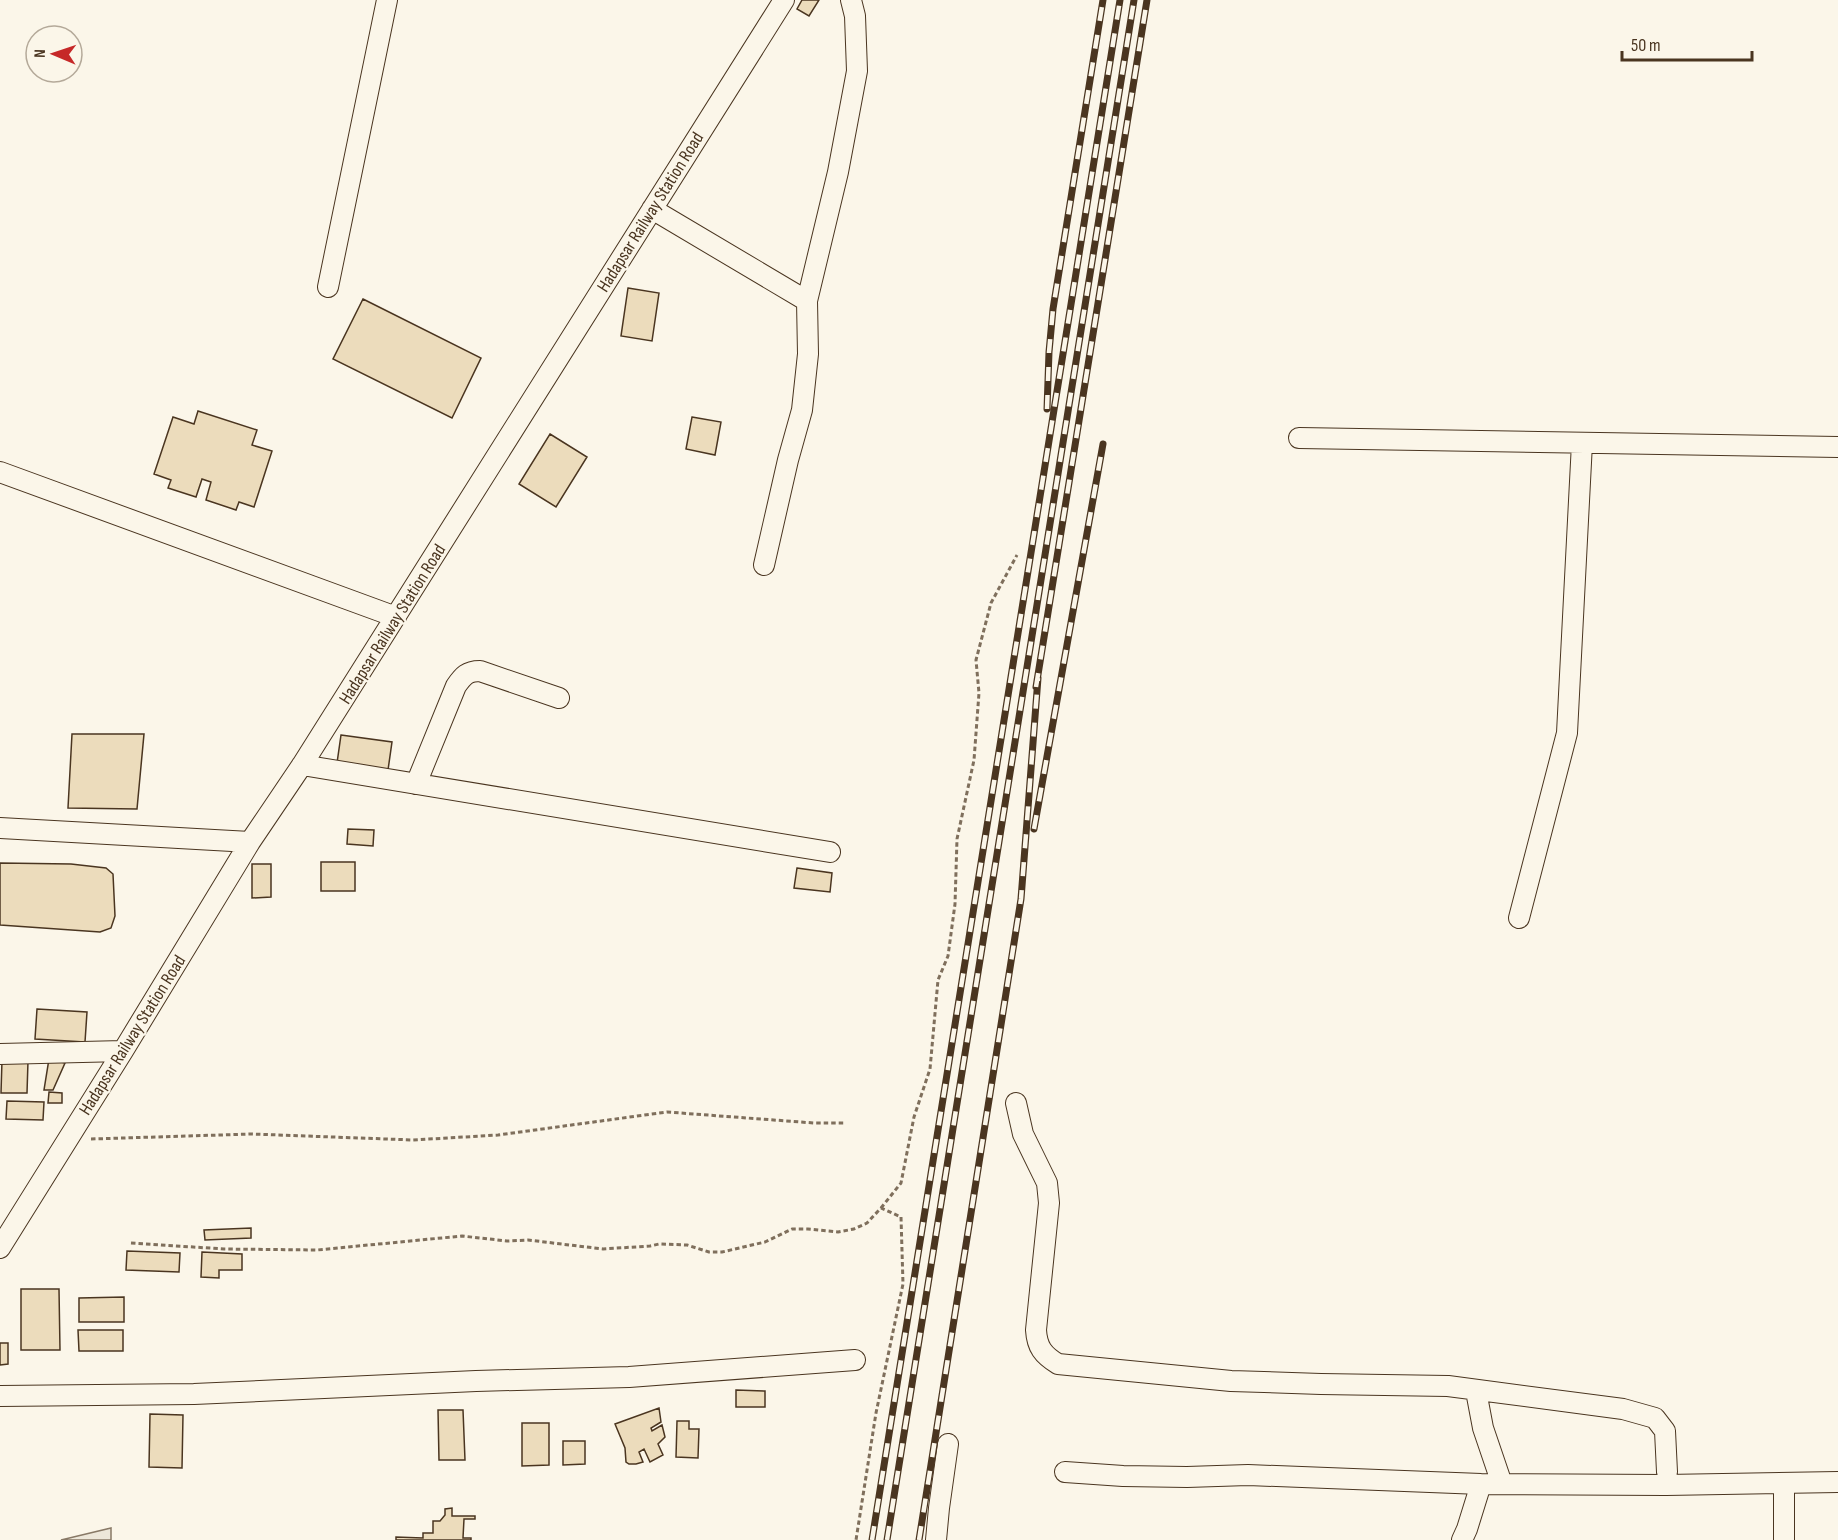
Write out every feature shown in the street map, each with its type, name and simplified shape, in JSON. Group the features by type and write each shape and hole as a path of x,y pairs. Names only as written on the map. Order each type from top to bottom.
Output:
{"street":[{"path":"328,287 387,0"},
{"name":"Hadapsar Railway Station Road","path":"0,1248 250,842 396,618 784,0"},
{"path":"764,565 802,410 808,354 807,301 838,172 856,71 855,16 851,0"},
{"path":"652,209 807,301"},
{"path":"1299,438 1838,447"},
{"path":"1519,918 1567,733 1582,443"},
{"path":"0,472 396,618"},
{"path":"417,784 456,686 464,675 471,671 480,671 559,698"},
{"path":"302,765 830,852"},
{"path":"0,828 250,842"},
{"path":"0,1053 123,1051"},
{"path":"1016,1103 1023,1134 1047,1183 1049,1203 1036,1330 1037,1343 1045,1357 1058,1364 1231,1381 1448,1386 1623,1409 1655,1418 1665,1431 1667,1472"},
{"path":"0,1396 194,1394 476,1381 629,1377 855,1360"},
{"path":"1476,1391 1483,1428 1502,1484"},
{"path":"936,1540 948,1444"},
{"path":"1065,1472 1123,1476 1248,1475 1481,1484 1666,1485 1838,1482"},
{"path":"1784,1483 1784,1540"},
{"path":"1462,1540 1481,1484"}],"path":[{"path":"131,1243 265,1250 317,1250 462,1236 507,1241 528,1240 603,1249 658,1244 687,1245 709,1252 722,1252 765,1242 792,1229 838,1232 854,1229 867,1222 901,1183 914,1117 930,1069 938,981 948,956 955,904 957,838 974,760 979,693 976,660 991,603 1017,555"},
{"path":"68,1140 252,1134 413,1140 498,1135 667,1112 814,1124 846,1123"},
{"path":"856,1540 876,1413 903,1284 901,1217 881,1208"}],"shaded area":[{"path":"111,1528 111,1540 61,1540"}],"building":[{"path":"802,0 819,0 809,16 797,9"},
{"path":"628,288 659,293 652,341 621,336"},
{"path":"363,299 481,358 452,418 333,359"},
{"path":"198,411 257,430 252,445 272,451 254,507 239,502 236,510 206,500 211,482 202,479 196,497 168,488 171,480 154,474 173,417 194,424"},
{"path":"692,417 721,422 715,455 686,449"},
{"path":"550,434 587,457 556,507 519,484"},
{"path":"72,734 144,734 137,809 68,808"},
{"path":"341,735 392,742 388,770 337,763"},
{"path":"348,829 374,830 373,846 347,844"},
{"path":"321,862 355,862 355,891 321,891"},
{"path":"0,863 71,864 106,868 113,874 115,916 111,928 100,932 0,925"},
{"path":"252,864 271,864 271,897 252,898"},
{"path":"797,868 832,873 830,892 794,888"},
{"path":"37,1009 87,1012 85,1042 35,1039"},
{"path":"49,1059 65,1063 53,1090 44,1090"},
{"path":"2,1060 28,1061 27,1093 1,1093"},
{"path":"49,1092 62,1093 62,1103 48,1103"},
{"path":"7,1101 44,1102 43,1120 6,1119"},
{"path":"251,1228 251,1238 205,1240 204,1230"},
{"path":"127,1251 180,1253 179,1272 126,1270"},
{"path":"202,1252 242,1254 242,1270 219,1270 219,1278 201,1277"},
{"path":"21,1289 59,1289 60,1350 21,1350"},
{"path":"124,1297 124,1322 79,1322 79,1298"},
{"path":"78,1330 123,1330 123,1351 79,1351"},
{"path":"0,1343 8,1343 8,1364 0,1365"},
{"path":"736,1390 765,1391 765,1407 736,1407"},
{"path":"659,1408 661,1422 651,1428 652,1431 662,1425 665,1437 658,1444 663,1455 650,1462 644,1449 639,1452 643,1462 629,1464 626,1462 625,1448 615,1424"},
{"path":"438,1410 463,1410 465,1460 439,1460"},
{"path":"150,1414 183,1415 182,1468 149,1467"},
{"path":"677,1421 689,1421 689,1429 699,1429 698,1458 676,1457"},
{"path":"522,1423 549,1423 549,1465 522,1466"},
{"path":"563,1441 585,1441 585,1464 563,1465"},
{"path":"452,1508 452,1516 475,1516 475,1519 464,1519 463,1538 471,1538 471,1540 396,1540 396,1537 423,1538 423,1533 433,1533 433,1521 440,1521 445,1515 445,1509"}],"railway":[{"path":"1047,409 1053,309 1103,0"},
{"path":"872,1540 1120,0"},
{"path":"887,1540 1134,0"},
{"path":"1036,687 1147,0"},
{"path":"1034,829 1103,444"},
{"path":"919,1540 1021,899 1038,678"}]}
